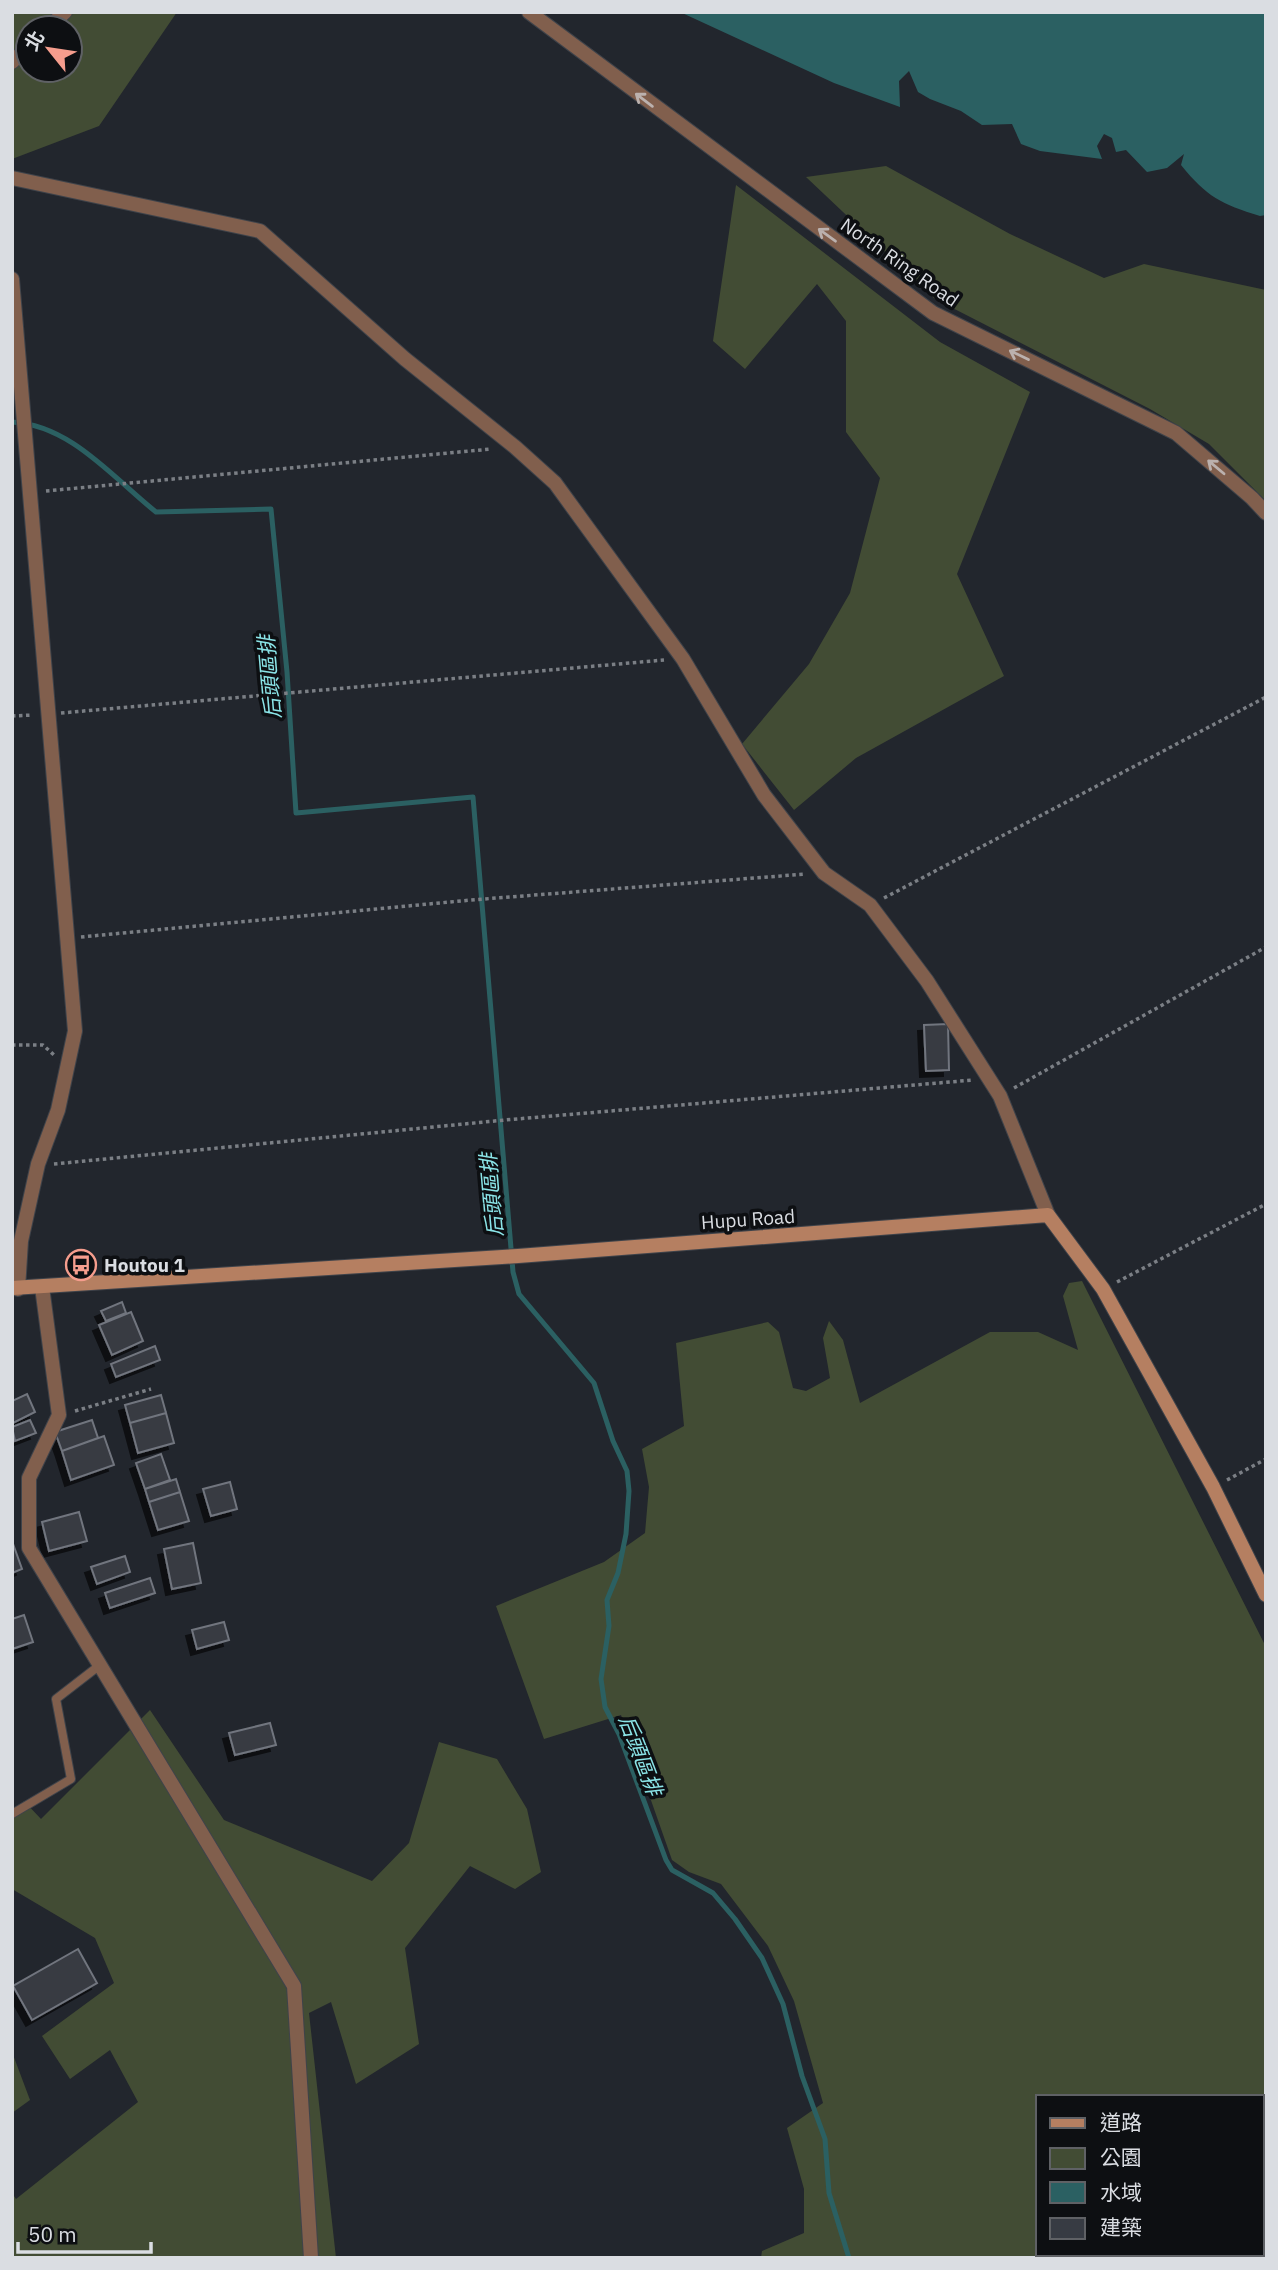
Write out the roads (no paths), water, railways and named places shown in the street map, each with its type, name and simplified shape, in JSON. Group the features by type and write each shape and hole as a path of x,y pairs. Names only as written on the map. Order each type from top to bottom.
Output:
{"main road":[{"name":"Hupu Road","path":"15,1288 518,1256 1048,1215"},
{"path":"1048,1215 1103,1289 1213,1488 1266,1595"}],"street":[{"name":"North Ring Road","path":"529,12 933,313 1176,433 1266,513"},
{"path":"12,178 260,231 405,359 515,447 555,483 683,659 764,795 824,873 870,905 927,981 1000,1096 1048,1215"},
{"path":"12,279 75,1031 58,1110 38,1164 21,1241 15,1288"},
{"path":"42,1287 59,1415 29,1478 29,1548 294,1986 311,2258"}],"lane":[{"path":"12,1814 71,1779 56,1699 100,1665"}],"water":[{"path":"680,12 1266,12 1266,215 1260,216 1235,207 1207,192 1181,165 1184,154 1167,168 1147,172 1126,150 1116,152 1112,138 1104,134 1097,146 1102,159 1040,151 1021,144 1012,124 982,125 961,111 918,92 909,71 899,81 900,107 834,83"}],"waterway":[{"name":"后頭區排","path":"12,422 33,425 72,443 90,455 156,512 271,509 287,672 296,813 473,797 513,1272 519,1294 594,1383 613,1441 627,1471 629,1491 626,1534 618,1573 607,1600 609,1626 601,1679 605,1707 619,1734 666,1860 672,1870 713,1893 735,1919 762,1958 783,2004 802,2076 825,2139 829,2193 849,2258"}],"place":[{"name":"Houtou 1","path":"81,1265"}]}
